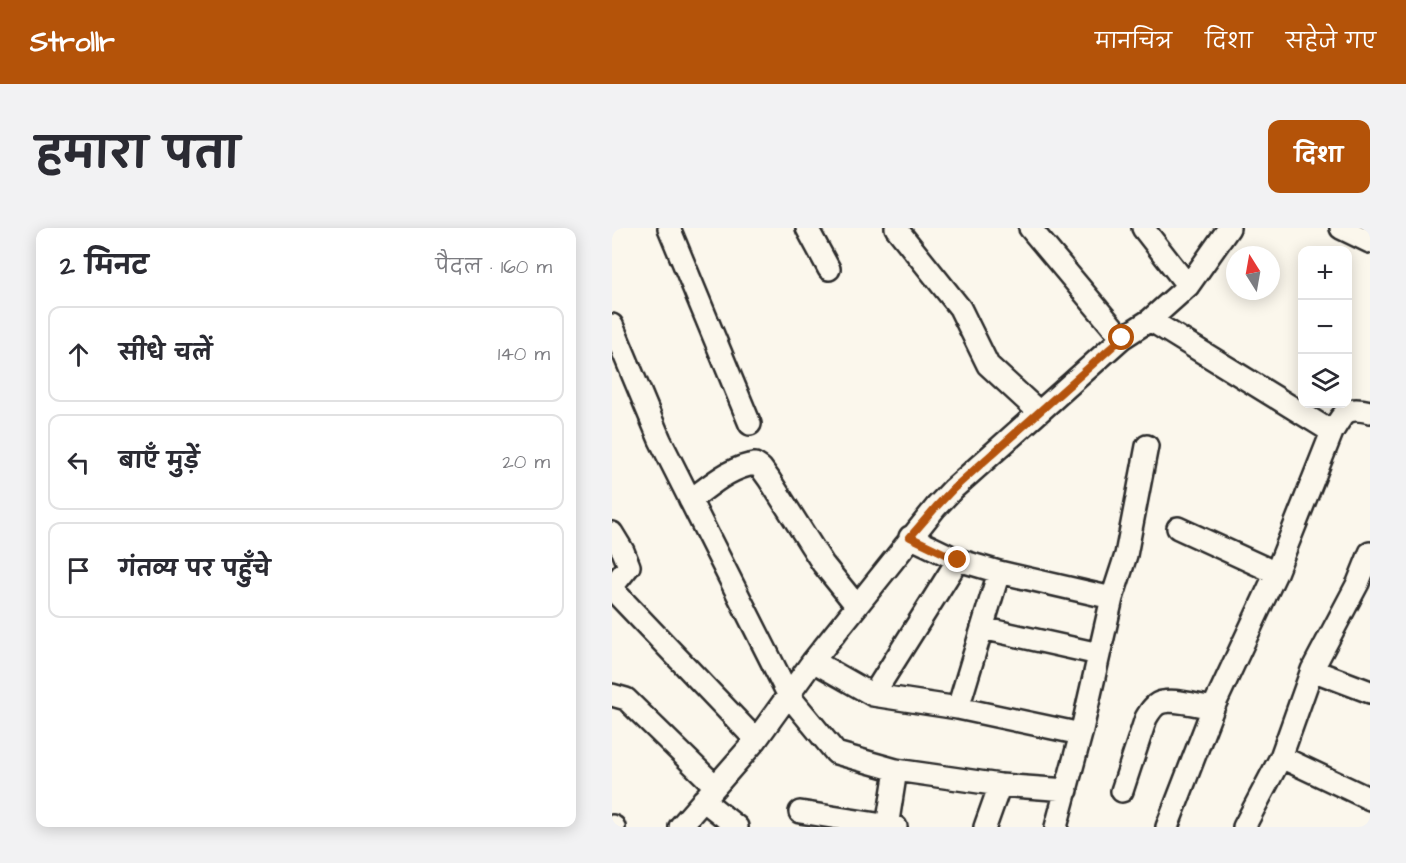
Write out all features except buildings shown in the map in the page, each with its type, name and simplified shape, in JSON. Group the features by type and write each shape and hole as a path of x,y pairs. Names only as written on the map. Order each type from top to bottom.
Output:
{"street":[{"path":"669,228 750,424"},
{"path":"807,228 830,269"},
{"path":"896,228 960,308 988,365 1039,412"},
{"path":"1030,228 1122,338"},
{"path":"1143,228 1188,286"},
{"path":"680,827 756,740 856,605 936,507 953,489 1122,338 1149,320 1188,286 1229,228"},
{"path":"1341,228 1370,242"},
{"path":"1149,320 1332,432"},
{"path":"612,325 660,440 789,696 837,753 896,770 1000,785 1066,790"},
{"path":"1167,827 1213,708 1276,573 1332,432 1344,413 1355,409 1370,412"},
{"path":"1056,827 1081,734 1112,598 1126,555 1147,446"},
{"path":"690,500 727,474 755,464 769,479 823,564 856,605"},
{"path":"1178,528 1276,573"},
{"path":"612,533 629,566 612,588 756,740"},
{"path":"910,537 958,560 999,572 1112,598"},
{"path":"1246,826 1281,757 1312,670 1364,586 1370,554"},
{"path":"873,695 958,560"},
{"path":"958,708 999,572"},
{"path":"982,628 1099,654"},
{"path":"813,661 873,695 958,708 1081,734"},
{"path":"1312,670 1370,692"},
{"path":"612,695 626,699 737,827"},
{"path":"1122,791 1146,718 1152,708 1162,702 1177,702 1213,708"},
{"path":"1281,757 1370,799"},
{"path":"800,812 890,826 896,770"},
{"path":"985,827 1000,785"}],"route":[{"path":"958,560 910,537 953,489 1122,338"}]}
